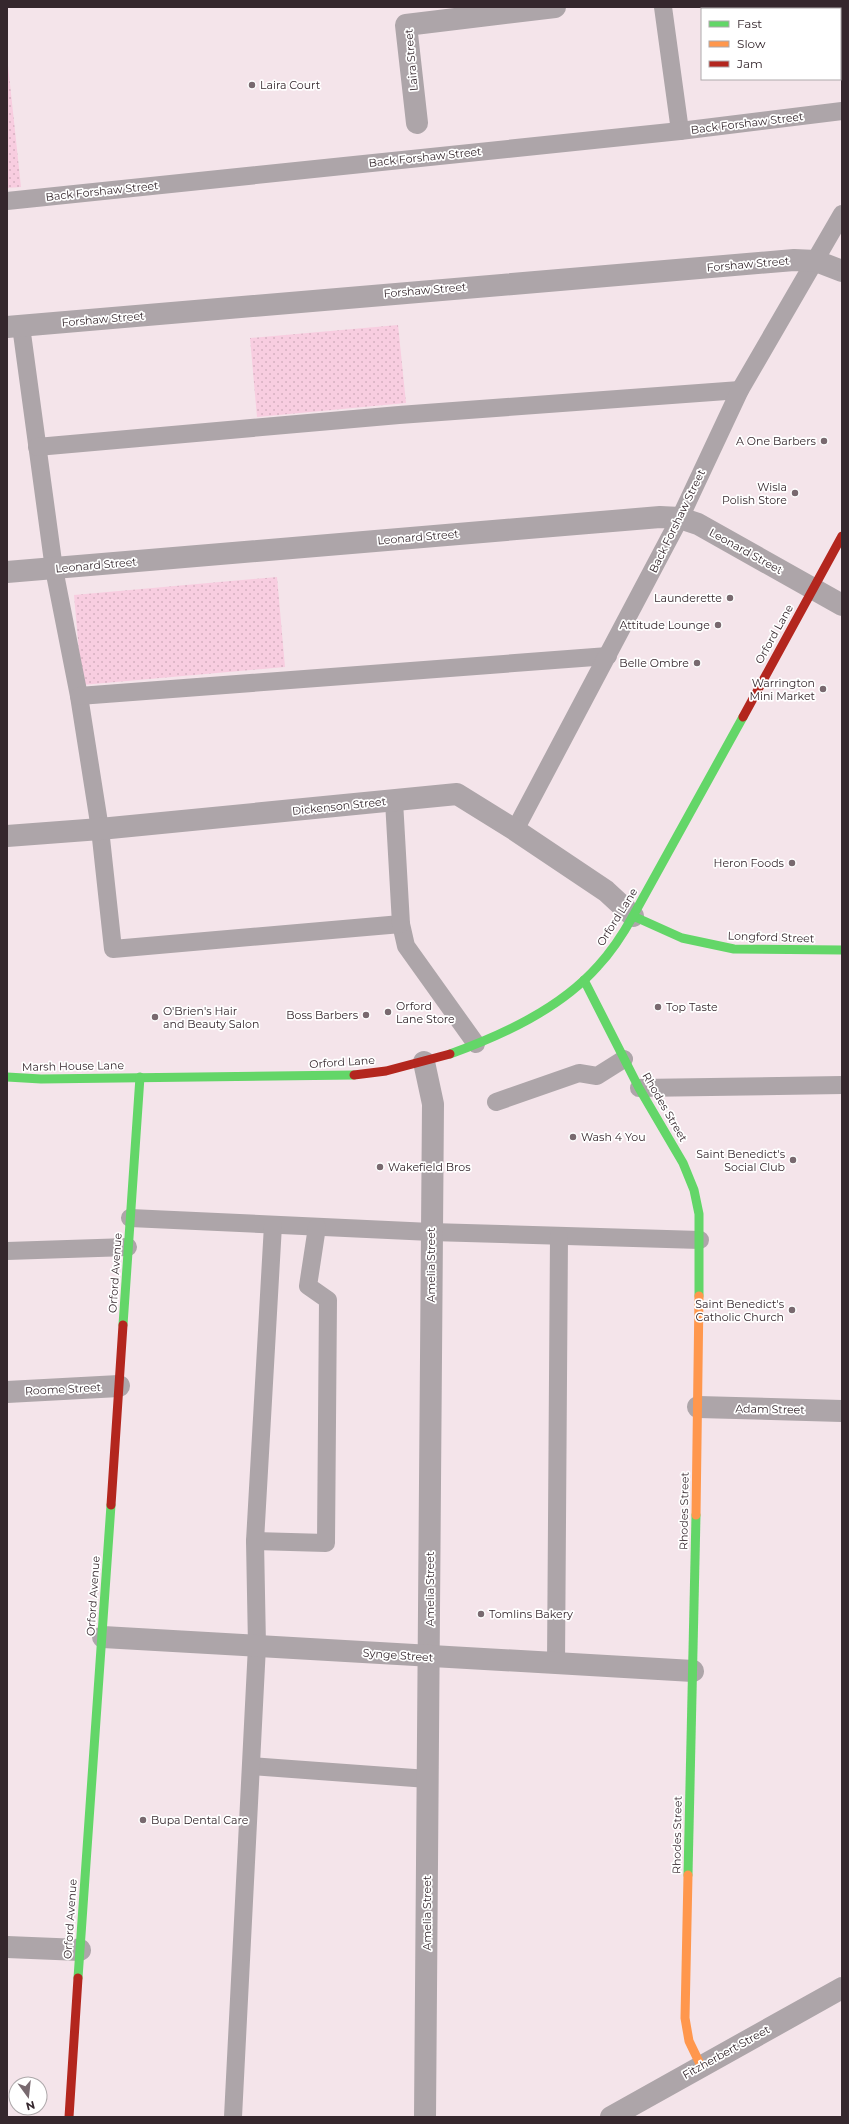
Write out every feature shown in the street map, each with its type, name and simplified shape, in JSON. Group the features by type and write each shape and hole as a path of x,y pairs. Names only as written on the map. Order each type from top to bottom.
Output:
{"street":[{"name":"Laira Street","path":"417,123 406,25 491,10 555,7"},
{"name":"Forshaw Street","path":"14,327 410,291 794,260 816,261 842,271"},
{"name":"Leonard Street","path":"7,572 652,518 680,518 698,524 842,605"},
{"name":"Orford Lane","path":"140,1077 295,1077 351,1075 386,1071 424,1062 476,1044 564,996 584,980 617,943 842,536"},
{"name":"Dickenson Street","path":"7,836 100,829 457,794 515,830 606,891 633,916"},
{"name":"Longford Street","path":"633,916 682,938 734,949 842,950"},
{"name":"Rhodes Street","path":"584,980 610,1028 639,1088 683,1163 694,1190 699,1214 698,1407 685,2018 689,2041 701,2066"},
{"name":"Amelia Street","path":"424,1062 433,1104 431,1232 430,1657 425,2117"},
{"name":"Marsh House Lane","path":"7,1077 32,1080 140,1077"},
{"name":"Orford Avenue","path":"69,2117 103,1637 140,1077"},
{"name":"Roome Street","path":"7,1392 119,1386"},
{"name":"Adam Street","path":"698,1407 842,1411"},
{"name":"Synge Street","path":"103,1637 693,1671"},
{"path":"7,1947 80,1950"},
{"name":"Fitzherbert Street","path":"611,2117 842,1988"}],"lane":[{"path":"663,7 680,131"},
{"name":"Back Forshaw Street","path":"7,201 680,131 842,111"},
{"name":"Back Forshaw Street","path":"515,830 680,518 740,390 842,214"},
{"path":"14,327 37,447 54,569 79,696 100,829 113,949 401,924"},
{"path":"37,447 398,415 740,390"},
{"path":"79,696 608,656"},
{"path":"394,800 401,924 406,946 476,1044"},
{"path":"496,1102 579,1073 597,1076 624,1059"},
{"path":"639,1088 842,1085"},
{"path":"130,1218 431,1232 700,1240"},
{"path":"233,2117 257,1646 255,1541 273,1225"},
{"path":"255,1541 326,1543 328,1300 308,1286 317,1227"},
{"path":"556,1664 559,1236"},
{"path":"7,1251 128,1247"},
{"path":"251,1766 428,1779"}],"shaded area":[{"path":"7,56 21,187 7,188"},
{"path":"398,325 406,403 257,417 250,338"},
{"path":"277,577 285,667 82,685 74,595"}],"traffic: fast":[{"path":"450,1054 470,1047 510,1029 548,1008 583,981 603,960 629,923 743,717"},
{"path":"633,916 682,938 734,949 842,950"},
{"path":"584,980 639,1088 683,1163 694,1190 699,1214 699,1296"},
{"path":"7,1077 41,1079 354,1075"},
{"path":"123,1325 140,1077"},
{"path":"78,1978 111,1505"},
{"path":"688,1875 696,1515"}],"traffic: slow":[{"path":"696,1515 699,1296"},
{"path":"688,1875 685,2018 689,2041 701,2066"}],"traffic: jam":[{"path":"743,717 842,536"},
{"path":"354,1075 386,1071 450,1054"},
{"path":"111,1505 123,1325"},
{"path":"69,2117 78,1978"}],"place":[{"name":"Laira Court","path":"252,85"},
{"name":"A One Barbers","path":"824,441"},
{"name":"Wisla Polish Store","path":"795,493"},
{"name":"Launderette","path":"730,598"},
{"name":"Attitude Lounge","path":"718,625"},
{"name":"Belle Ombre","path":"697,663"},
{"name":"Warrington Mini Market","path":"823,689"},
{"name":"Heron Foods","path":"792,863"},
{"name":"Top Taste","path":"658,1007"},
{"name":"Orford Lane Store","path":"388,1012"},
{"name":"Boss Barbers","path":"366,1015"},
{"name":"O'Brien's Hair and Beauty Salon","path":"155,1017"},
{"name":"Wash 4 You","path":"573,1137"},
{"name":"Saint Benedict's Social Club","path":"793,1160"},
{"name":"Wakefield Bros","path":"380,1167"},
{"name":"Saint Benedict's Catholic Church","path":"792,1310"},
{"name":"Tomlins Bakery","path":"481,1614"},
{"name":"Bupa Dental Care","path":"143,1820"}]}
